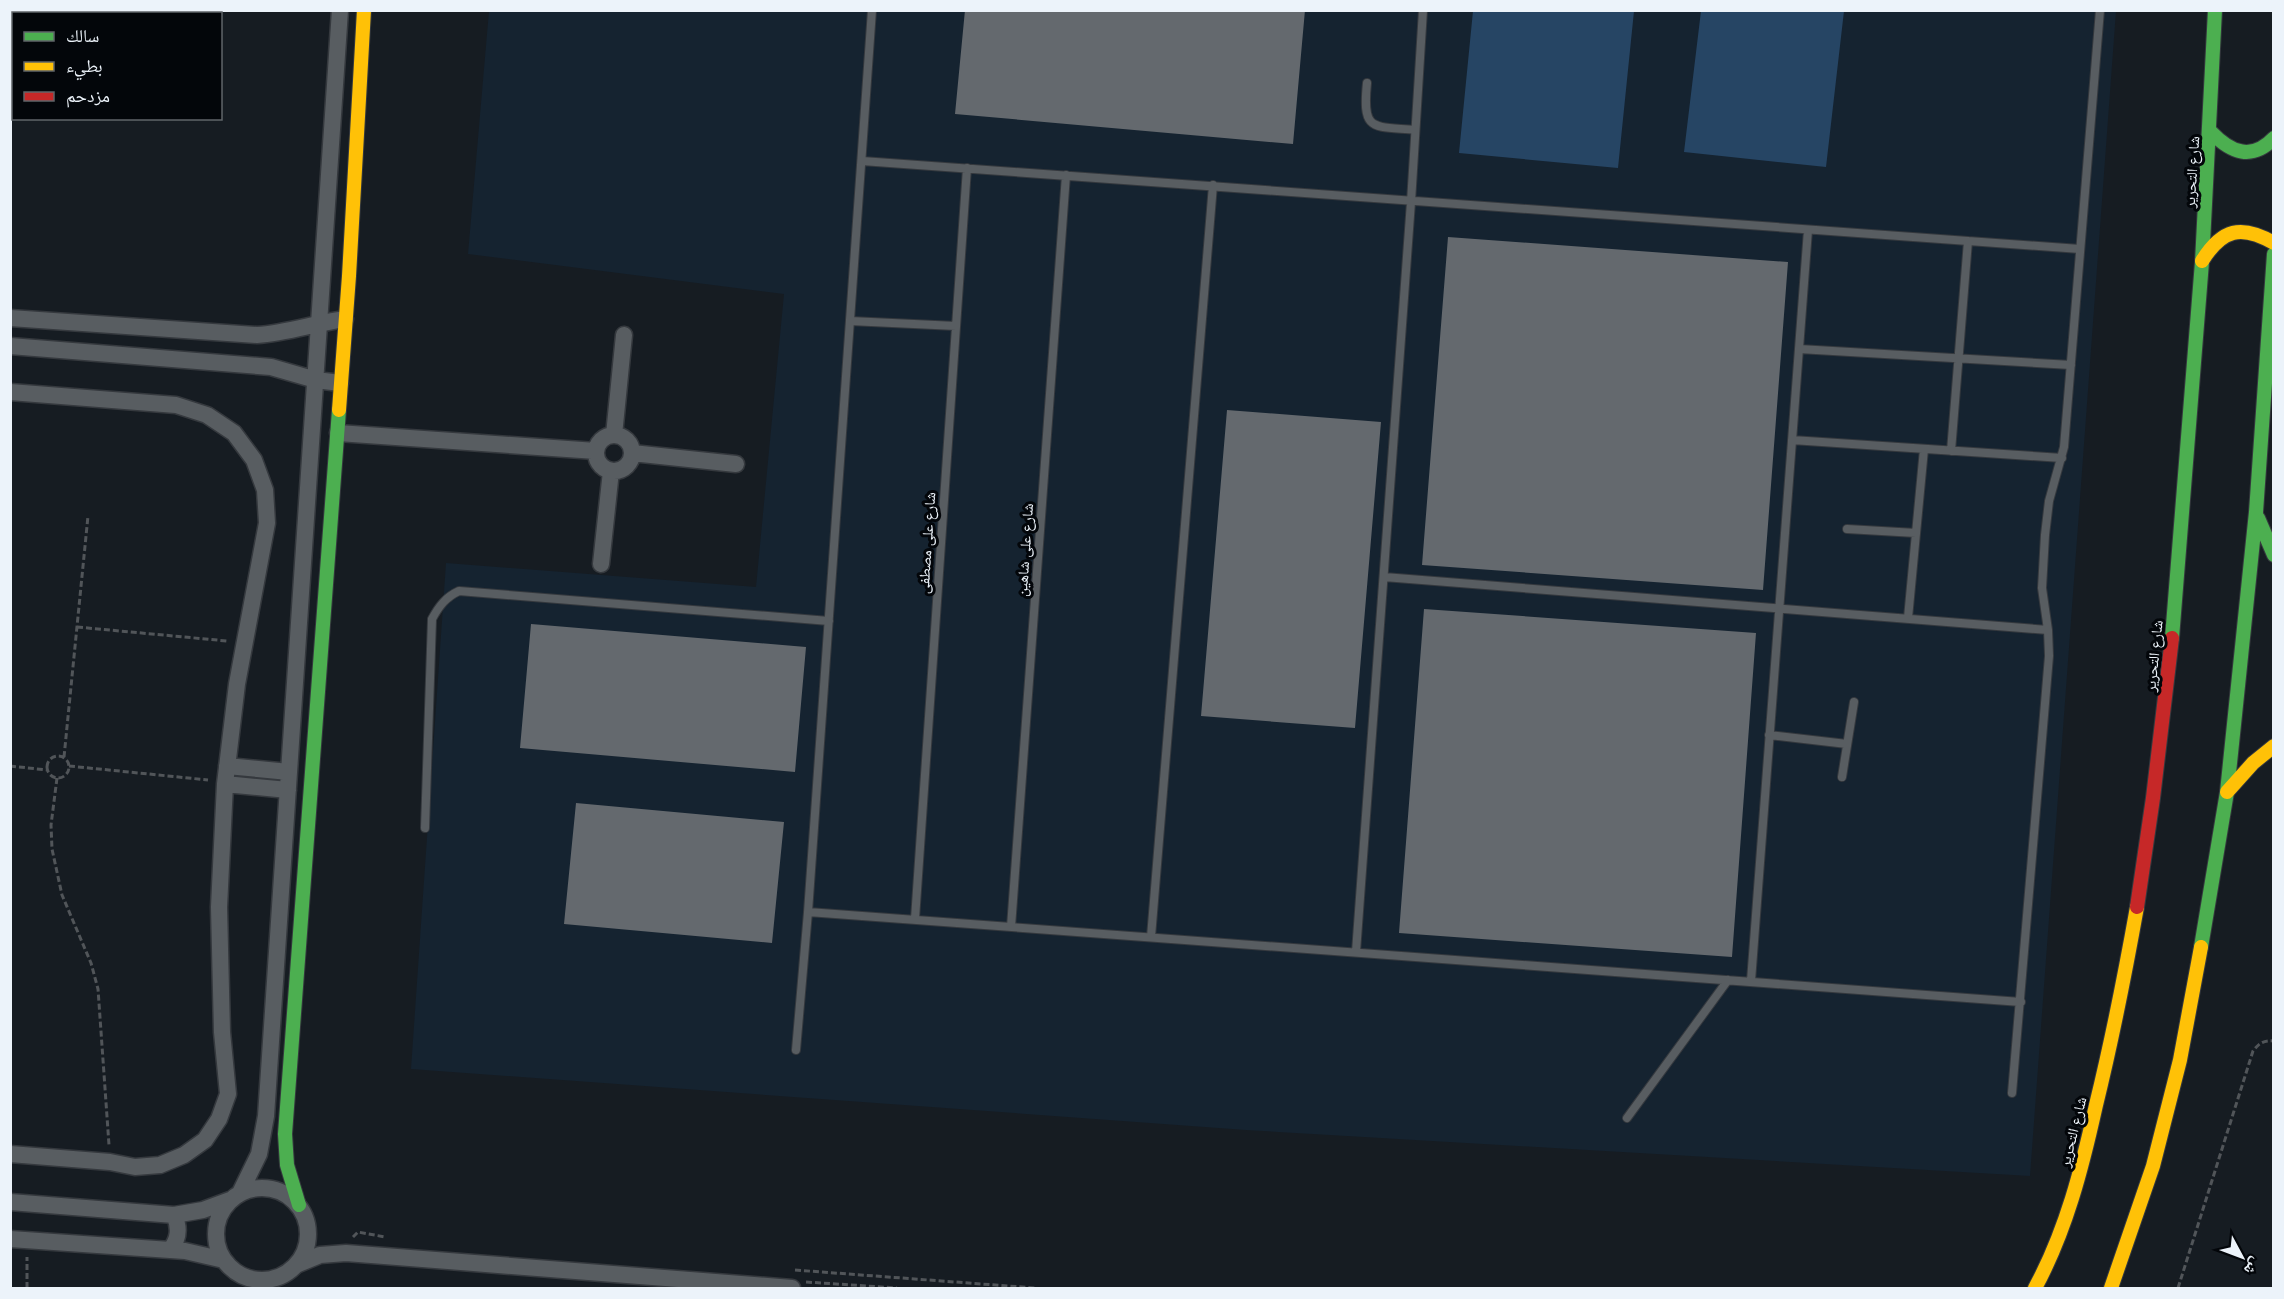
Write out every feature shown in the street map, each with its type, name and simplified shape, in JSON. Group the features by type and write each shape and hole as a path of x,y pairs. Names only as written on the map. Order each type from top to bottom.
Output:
{"street":[{"name":"شارع التحرير","path":"2035,1288 2054,1254 2078,1180 2106,1062 2141,888 2156,790 2180,566 2211,132 2215,10"},
{"path":"244,1288 228,1265 215,1236 222,1211 235,1196 259,1154 266,1116 340,18 364,19 349,276 287,1117 286,1151 290,1179 307,1222 308,1241 304,1254 292,1275"},
{"path":"2211,132 2223,145 2238,152 2255,151 2270,143 2274,138"},
{"path":"2202,261 2211,246 2225,235 2242,230 2259,234 2274,243"},
{"path":"2111,1288 2153,1166 2180,1060 2192,1004 2227,792 2256,512 2274,254"},
{"path":"322,275 349,276"},
{"path":"10,318 257,335 296,330 345,319"},
{"path":"255,365 260,348 257,335"},
{"path":"614,435 624,336"},
{"path":"10,346 255,365 287,370 316,380 340,383"},
{"path":"10,392 176,405 207,415 234,433 254,460 265,490 267,523 244,643 226,778 221,844 219,959 222,1032 228,1094 219,1119 205,1140 184,1155 160,1165 135,1167 110,1162 10,1154"},
{"path":"312,425 338,430 596,451"},
{"path":"614,435 629,442 632,453 628,464 617,471 611,471 601,466 596,457 596,451 602,439 614,435"},
{"path":"632,453 736,464"},
{"path":"602,564 611,471"},
{"path":"2256,512 2274,555"},
{"path":"2227,792 2253,763 2274,746"},
{"path":"226,778 289,772"},
{"path":"226,778 288,790"},
{"path":"259,1154 270,1157 286,1151"},
{"path":"10,1202 174,1215 203,1210 252,1188 265,1187 278,1190 299,1205"},
{"path":"170,1250 175,1244 178,1229 174,1215"},
{"path":"10,1239 170,1250 228,1265 241,1275 259,1280 292,1275 320,1255 346,1253 792,1288"}],"lane":[{"path":"796,1050 808,912 872,10"},
{"path":"1356,952 1423,10"},
{"path":"2013,1093 2049,656 2042,588 2045,535 2049,501 2062,458 2100,10"},
{"path":"1367,83 1364,107 1366,116 1371,122 1380,127 1415,130"},
{"path":"862,161 2080,249"},
{"name":"شارع على مصطفى","path":"915,920 967,168"},
{"name":"شارع على شاهين","path":"1011,927 1066,175"},
{"path":"1151,937 1213,185"},
{"path":"1751,981 1808,230"},
{"path":"1951,451 1968,241"},
{"path":"850,321 956,326"},
{"path":"1799,349 2071,365"},
{"path":"1792,440 2062,458"},
{"path":"1908,618 1924,449"},
{"path":"1847,529 1916,533"},
{"path":"1384,577 2048,630"},
{"path":"425,828 432,619 436,610 450,596 459,591 829,621"},
{"path":"1842,777 1854,702"},
{"path":"1769,735 1847,744"},
{"path":"808,912 2021,1002"},
{"path":"1627,1118 1728,980"}],"path":[{"path":"64,757 55,756 48,761 49,774 57,778 66,775 69,766 64,757 88,516"},
{"path":"77,627 244,643"},
{"path":"10,766 47,770"},
{"path":"69,766 226,778"},
{"path":"57,778 52,814 52,849 62,895 91,963 98,989 110,1162"},
{"path":"2178,1288 2253,1051 2259,1043 2267,1040 2274,1041"},
{"path":"27,1288 28,1240"}],"shaded area":[{"path":"489,11 2116,11 2030,1176 1246,1130 411,1069 446,563 756,587 784,294 468,254"}],"water":[{"path":"1473,11 1634,11 1618,168 1459,153"},
{"path":"1701,11 1844,11 1826,167 1684,152"}],"building":[{"path":"965,10 1305,10 1293,144 955,114"},
{"path":"1448,237 1788,262 1763,590 1422,565"},
{"path":"1227,410 1381,422 1355,728 1201,716"},
{"path":"1424,609 1756,633 1732,957 1399,933"},
{"path":"531,624 806,647 795,772 520,748"},
{"path":"576,803 784,822 772,943 564,924"}],"traffic: fast":[{"path":"2172,638 2202,262 2215,10"},
{"path":"2211,132 2226,145 2242,152 2258,150 2274,138"},
{"path":"2201,947 2227,792 2256,512 2274,254"},
{"path":"299,1205 287,1165 285,1134 339,410"},
{"path":"2258,518 2274,555"}],"traffic: slow":[{"path":"339,410 364,10"},
{"path":"2202,261 2217,242 2233,233 2252,233 2274,243"},
{"path":"2227,792 2253,763 2274,746"},
{"path":"2035,1288 2056,1244 2079,1176 2113,1031 2137,907"},
{"path":"2111,1288 2153,1166 2180,1060 2201,947"}],"traffic: jam":[{"path":"2137,907 2153,798 2172,638"}]}
